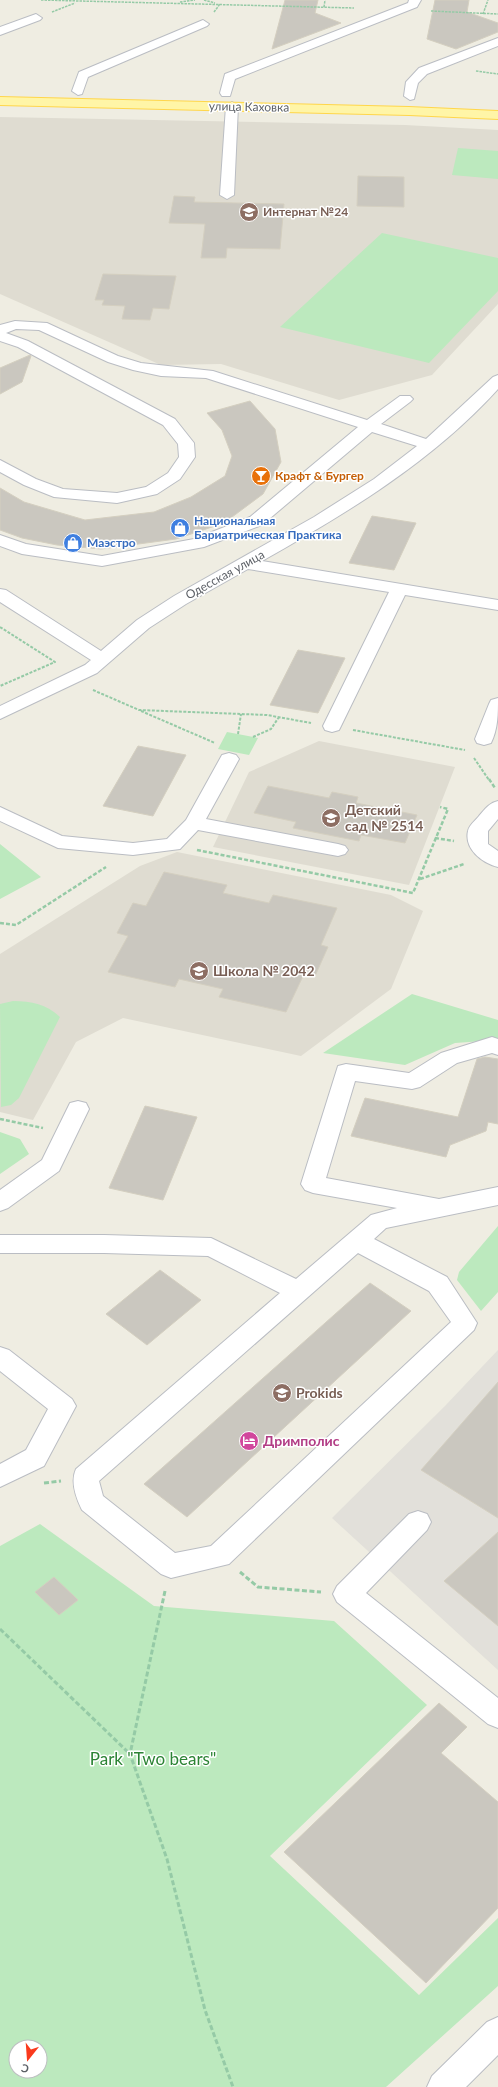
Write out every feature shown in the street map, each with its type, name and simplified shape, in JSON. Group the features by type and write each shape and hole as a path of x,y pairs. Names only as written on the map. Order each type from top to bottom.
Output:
{"main road":[{"path":"0,90 171,93"},
{"name":"улица Каховка","path":"210,93 242,94"},
{"path":"394,96 425,97"},
{"name":"улица Каховка","path":"0,101 232,106 498,115"}],"street":[{"path":"226,93 229,77 414,5 415,0"},
{"path":"0,31 36,18"},
{"path":"78,91 83,75 203,24"},
{"path":"410,96 412,82 423,71 498,42"},
{"path":"228,195 232,106"},
{"path":"0,330 15,325 42,326 113,359 138,367 161,371 208,374 429,445"},
{"path":"0,336 23,344 169,422 186,443 186,457 174,476 151,491 117,498 60,494 30,482 0,465"},
{"name":"Одесская улица","path":"0,714 76,678 102,659 143,624 180,600 327,517 380,482 429,445 498,380"},
{"path":"0,540 22,549 102,561 198,543 256,521 369,426 405,399"},
{"path":"246,563 498,605"},
{"path":"332,726 399,589"},
{"path":"0,594 102,659"},
{"path":"484,739 498,704"},
{"path":"0,813 58,842 133,849 173,845 194,823 224,752"},
{"path":"494,858 478,846 478,830 498,807"},
{"path":"194,823 338,850"},
{"path":"442,1208 313,1184 346,1072 412,1081 449,1058 492,1046 498,1047"},
{"path":"0,1202 51,1165 78,1109"},
{"path":"356,1241 438,1284 465,1323 219,1556 171,1566 91,1502 86,1476 298,1291 379,1221 498,1196"},
{"path":"0,1244 211,1246 298,1291"},
{"path":"0,1357 63,1406 35,1458 0,1476"},
{"path":"418,1522 347,1594 498,1715"},
{"path":"443,2087 498,2033"}],"path":[{"path":"39,0 355,8"},
{"path":"174,3 195,0"},
{"path":"324,7 325,0"},
{"path":"483,14 488,0"},
{"path":"36,18 78,2"},
{"path":"402,9 498,14"},
{"path":"0,627 55,662 0,686"},
{"path":"92,690 139,710 224,752"},
{"path":"139,710 279,717 470,751"},
{"path":"238,734 241,714"},
{"path":"253,737 271,729 279,717"},
{"path":"474,757 498,792"},
{"path":"0,923 16,925 133,849"},
{"path":"420,880 494,858"},
{"path":"0,1119 66,1133"},
{"path":"130,1754 171,1566"},
{"path":"258,1587 347,1594"},
{"path":"0,1629 130,1754 167,1859 205,2010 233,2087"}],"shaded area":[{"name":"Интернат №24","path":"0,117 405,125 498,130 498,304 432,375 339,400 221,364 161,365 0,294"},
{"name":"Детский сад № 2514","path":"319,741 455,767 409,885 213,847 249,772"},
{"name":"Школа № 2042","path":"177,852 391,895 423,911 391,989 301,1056 123,1018 76,1042 33,1120 0,1112 0,954 140,866"},
{"path":"498,1350 498,1670 332,1518 445,1406"}],"green space":[{"path":"458,148 498,151 498,179 452,175"},
{"path":"382,233 498,258 498,291 429,363 280,327"},
{"path":"227,732 258,738 249,755 218,749"},
{"path":"0,844 41,877 0,899"},
{"path":"412,994 498,1020 498,1040 455,1043 405,1065 323,1053"},
{"path":"13,1001 44,1006 60,1017 19,1098 11,1105 1,1107 0,1004"},
{"path":"0,1132 20,1139 29,1154 0,1174"},
{"path":"498,1226 498,1292 481,1311 457,1280 459,1272"},
{"name":"Park \"Two bears\"","path":"40,1524 154,1606 334,1621 427,1705 270,1856 419,1995 498,1918 498,1986 386,2087 0,2087 0,1546"}],"building":[{"path":"285,0 318,0 315,13 341,23 272,49"},
{"path":"435,0 469,0 467,12 498,23 498,32 456,49 427,39"},
{"path":"358,176 404,177 404,207 357,206"},
{"path":"174,196 195,197 194,202 284,204 280,249 227,248 226,258 201,258 205,224 169,223"},
{"path":"103,274 176,276 169,309 153,308 150,320 122,319 125,306 102,305 104,300 95,300"},
{"path":"30,355 31,356 22,382 0,394 0,368"},
{"path":"250,401 275,429 281,462 263,494 224,523 176,539 101,549 57,545 22,538 0,530 0,488 24,502 85,520 154,512 191,497 225,476 232,456 222,430 207,413"},
{"path":"372,516 416,523 394,570 349,563"},
{"path":"298,650 345,658 318,713 270,705"},
{"path":"138,746 186,755 153,816 103,806"},
{"path":"268,786 329,798 332,792 358,797 356,803 417,815 405,843 361,835 359,841 293,828 296,822 254,813"},
{"path":"164,872 227,885 223,893 269,903 273,895 337,908 321,945 328,947 315,976 304,974 286,1012 219,997 223,989 179,979 175,987 108,972 128,936 117,933 133,903 146,906"},
{"path":"485,1057 498,1059 498,1124 488,1122 486,1131 450,1145 446,1157 351,1136 365,1098 458,1117 477,1059"},
{"path":"145,1106 197,1117 163,1200 109,1188"},
{"path":"160,1270 201,1300 147,1345 106,1314"},
{"path":"370,1283 411,1311 187,1517 144,1484"},
{"path":"498,1382 498,1518 421,1470"},
{"path":"498,1532 498,1626 444,1581"},
{"path":"54,1577 78,1600 59,1615 35,1592"},
{"path":"439,1703 467,1727 441,1753 498,1802 498,1908 426,1983 284,1852"}],"place":[{"name":"Интернат №24","path":"249,212"},
{"name":"Крафт & Бургер","path":"261,476"},
{"name":"Национальная Бариатрическая Практика","path":"180,528"},
{"name":"Маэстро","path":"73,543"},
{"name":"Детский сад № 2514","path":"331,818"},
{"name":"Школа № 2042","path":"199,971"},
{"name":"Prokids","path":"282,1393"},
{"name":"Дримполис","path":"249,1441"}]}
